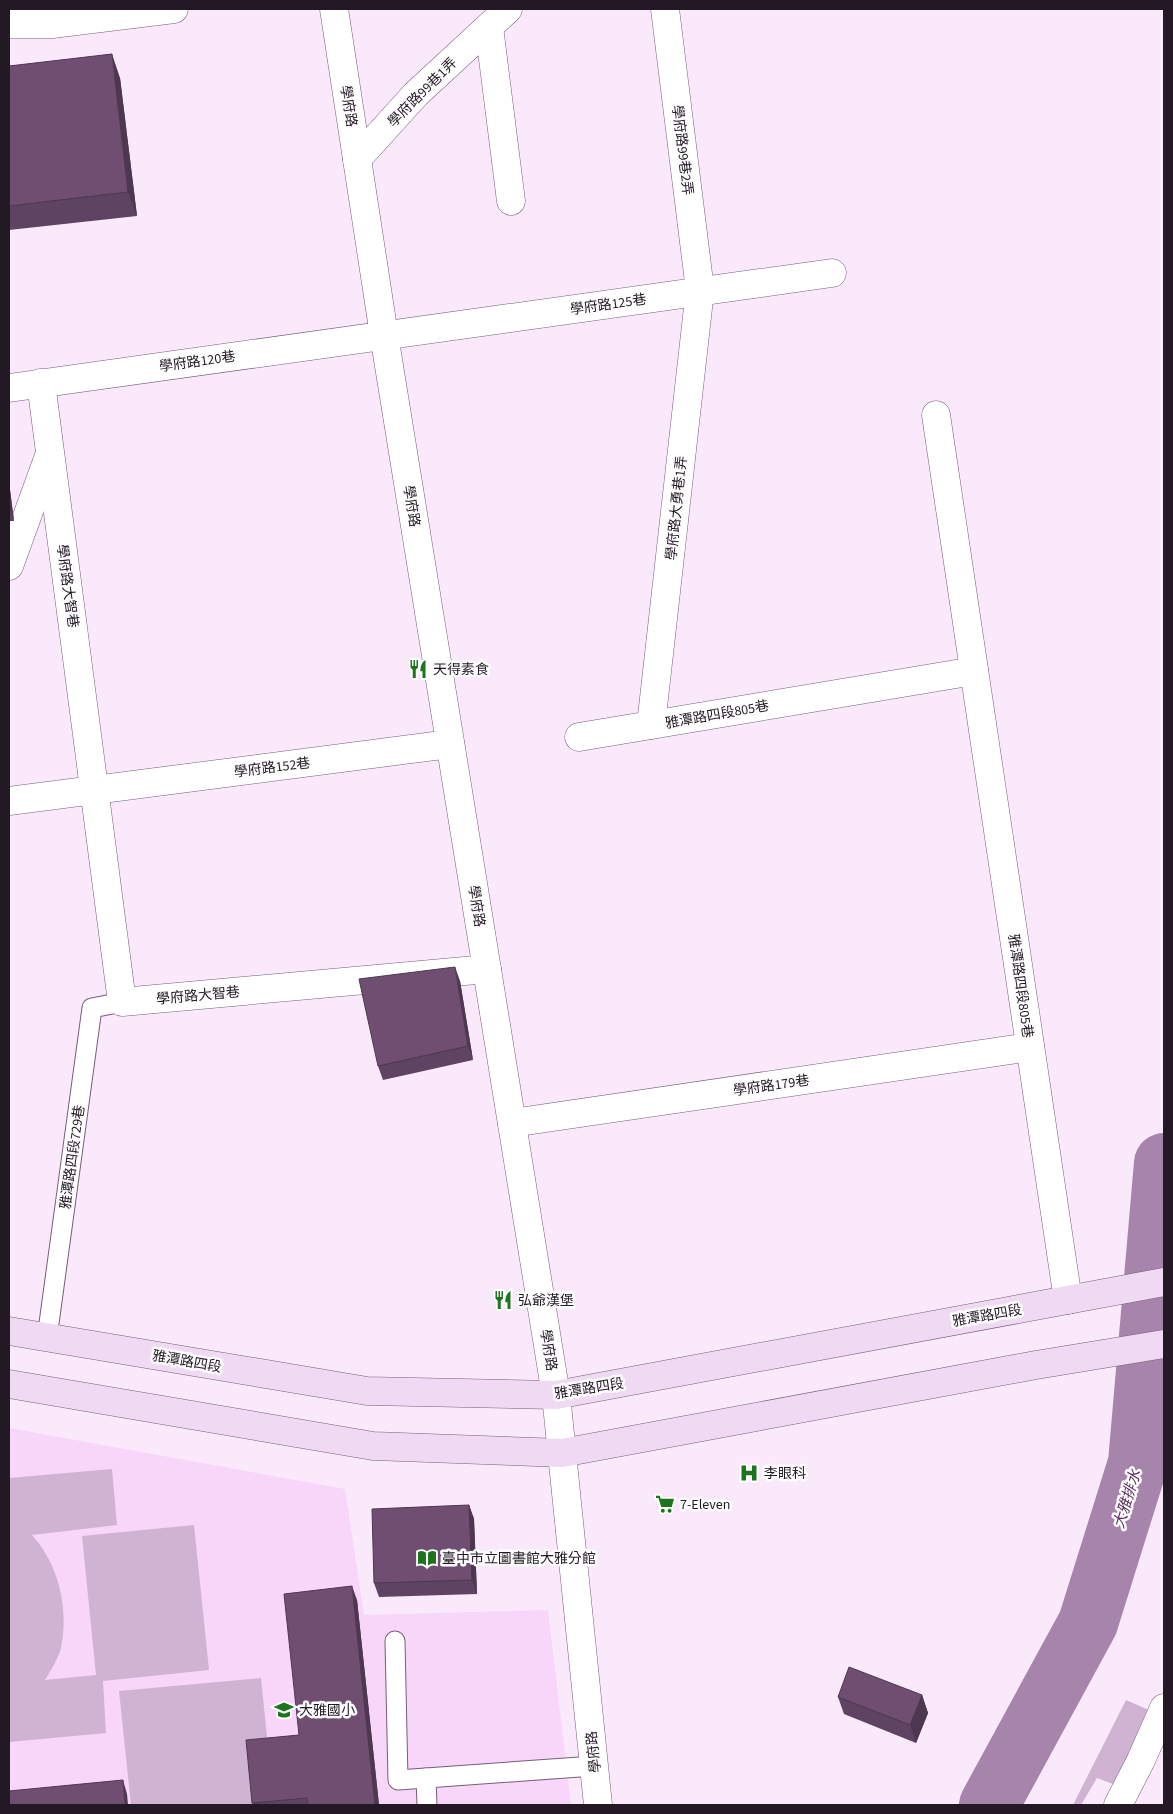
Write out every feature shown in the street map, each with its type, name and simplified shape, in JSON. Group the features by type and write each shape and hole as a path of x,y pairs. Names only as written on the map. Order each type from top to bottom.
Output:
{"street":[{"path":"9,24 51,16 174,9"},
{"name":"學府路","path":"334,9 384,335 556,1395 598,1805"},
{"name":"學府路99巷2弄","path":"665,9 700,290"},
{"name":"學府路99巷1弄","path":"357,159 416,94 498,18"},
{"name":"學府路99巷1弄","path":"498,18 511,201"},
{"name":"學府路125巷","path":"384,335 832,273"},
{"name":"學府路大勇巷1弄","path":"651,725 700,290"},
{"name":"學府路120巷","path":"9,388 384,335"},
{"name":"學府路大智巷","path":"41,383 122,1002 487,969"},
{"name":"雅潭路四段805巷","path":"936,415 1030,1047 1079,1298"},
{"path":"9,566 50,452"},
{"name":"雅潭路四段805巷","path":"580,737 974,671"},
{"name":"學府路152巷","path":"95,789 450,744"},
{"path":"9,801 95,789"},
{"name":"學府路179巷","path":"512,1123 1030,1047"},
{"name":"雅潭路四段","path":"9,1331 367,1391 556,1395 1164,1282"},
{"path":"9,1384 373,1446 562,1453 1088,1356 1164,1344"},
{"path":"1118,1805 1153,1758 1164,1708"}],"lane":[{"name":"雅潭路四段729巷","path":"47,1338 92,1008 122,1002"},
{"path":"394,1641 398,1780 594,1766"},
{"path":"426,1778 426,1805"}],"shaded area":[{"name":"大雅國小","path":"9,1428 345,1489 364,1615 548,1610 571,1805 9,1805"},
{"path":"112,1469 117,1525 32,1535 49,1560 55,1573 60,1588 64,1618 61,1648 45,1680 96,1675 82,1536 194,1525 209,1670 103,1681 106,1733 9,1742 9,1478"},
{"path":"261,1678 274,1805 131,1805 119,1691"},
{"path":"1126,1700 1158,1714 1123,1788 1097,1778 1081,1805 1073,1805"}],"building":[{"path":"112,54 128,192 9,206 9,66"},
{"path":"455,967 468,1046 378,1066 359,979"},
{"name":"臺中市立圖書館大雅分館","path":"469,1505 472,1580 374,1583 372,1509"},
{"path":"352,1586 375,1805 308,1805 307,1798 252,1803 246,1740 299,1735 284,1594"},
{"path":"849,1667 922,1695 910,1725 838,1697"},
{"path":"123,1780 125,1805 9,1805 9,1791"}],"waterway":[{"name":"大雅排水","path":"989,1805 1088,1623 1138,1463 1164,1163"}],"place":[{"name":"天得素食","path":"418,669"},
{"name":"弘爺漢堡","path":"503,1300"},
{"name":"李眼科","path":"749,1473"},
{"name":"7-Eleven","path":"665,1504"},
{"name":"臺中市立圖書館大雅分館","path":"427,1558"},
{"name":"大雅國小","path":"284,1710"}]}
